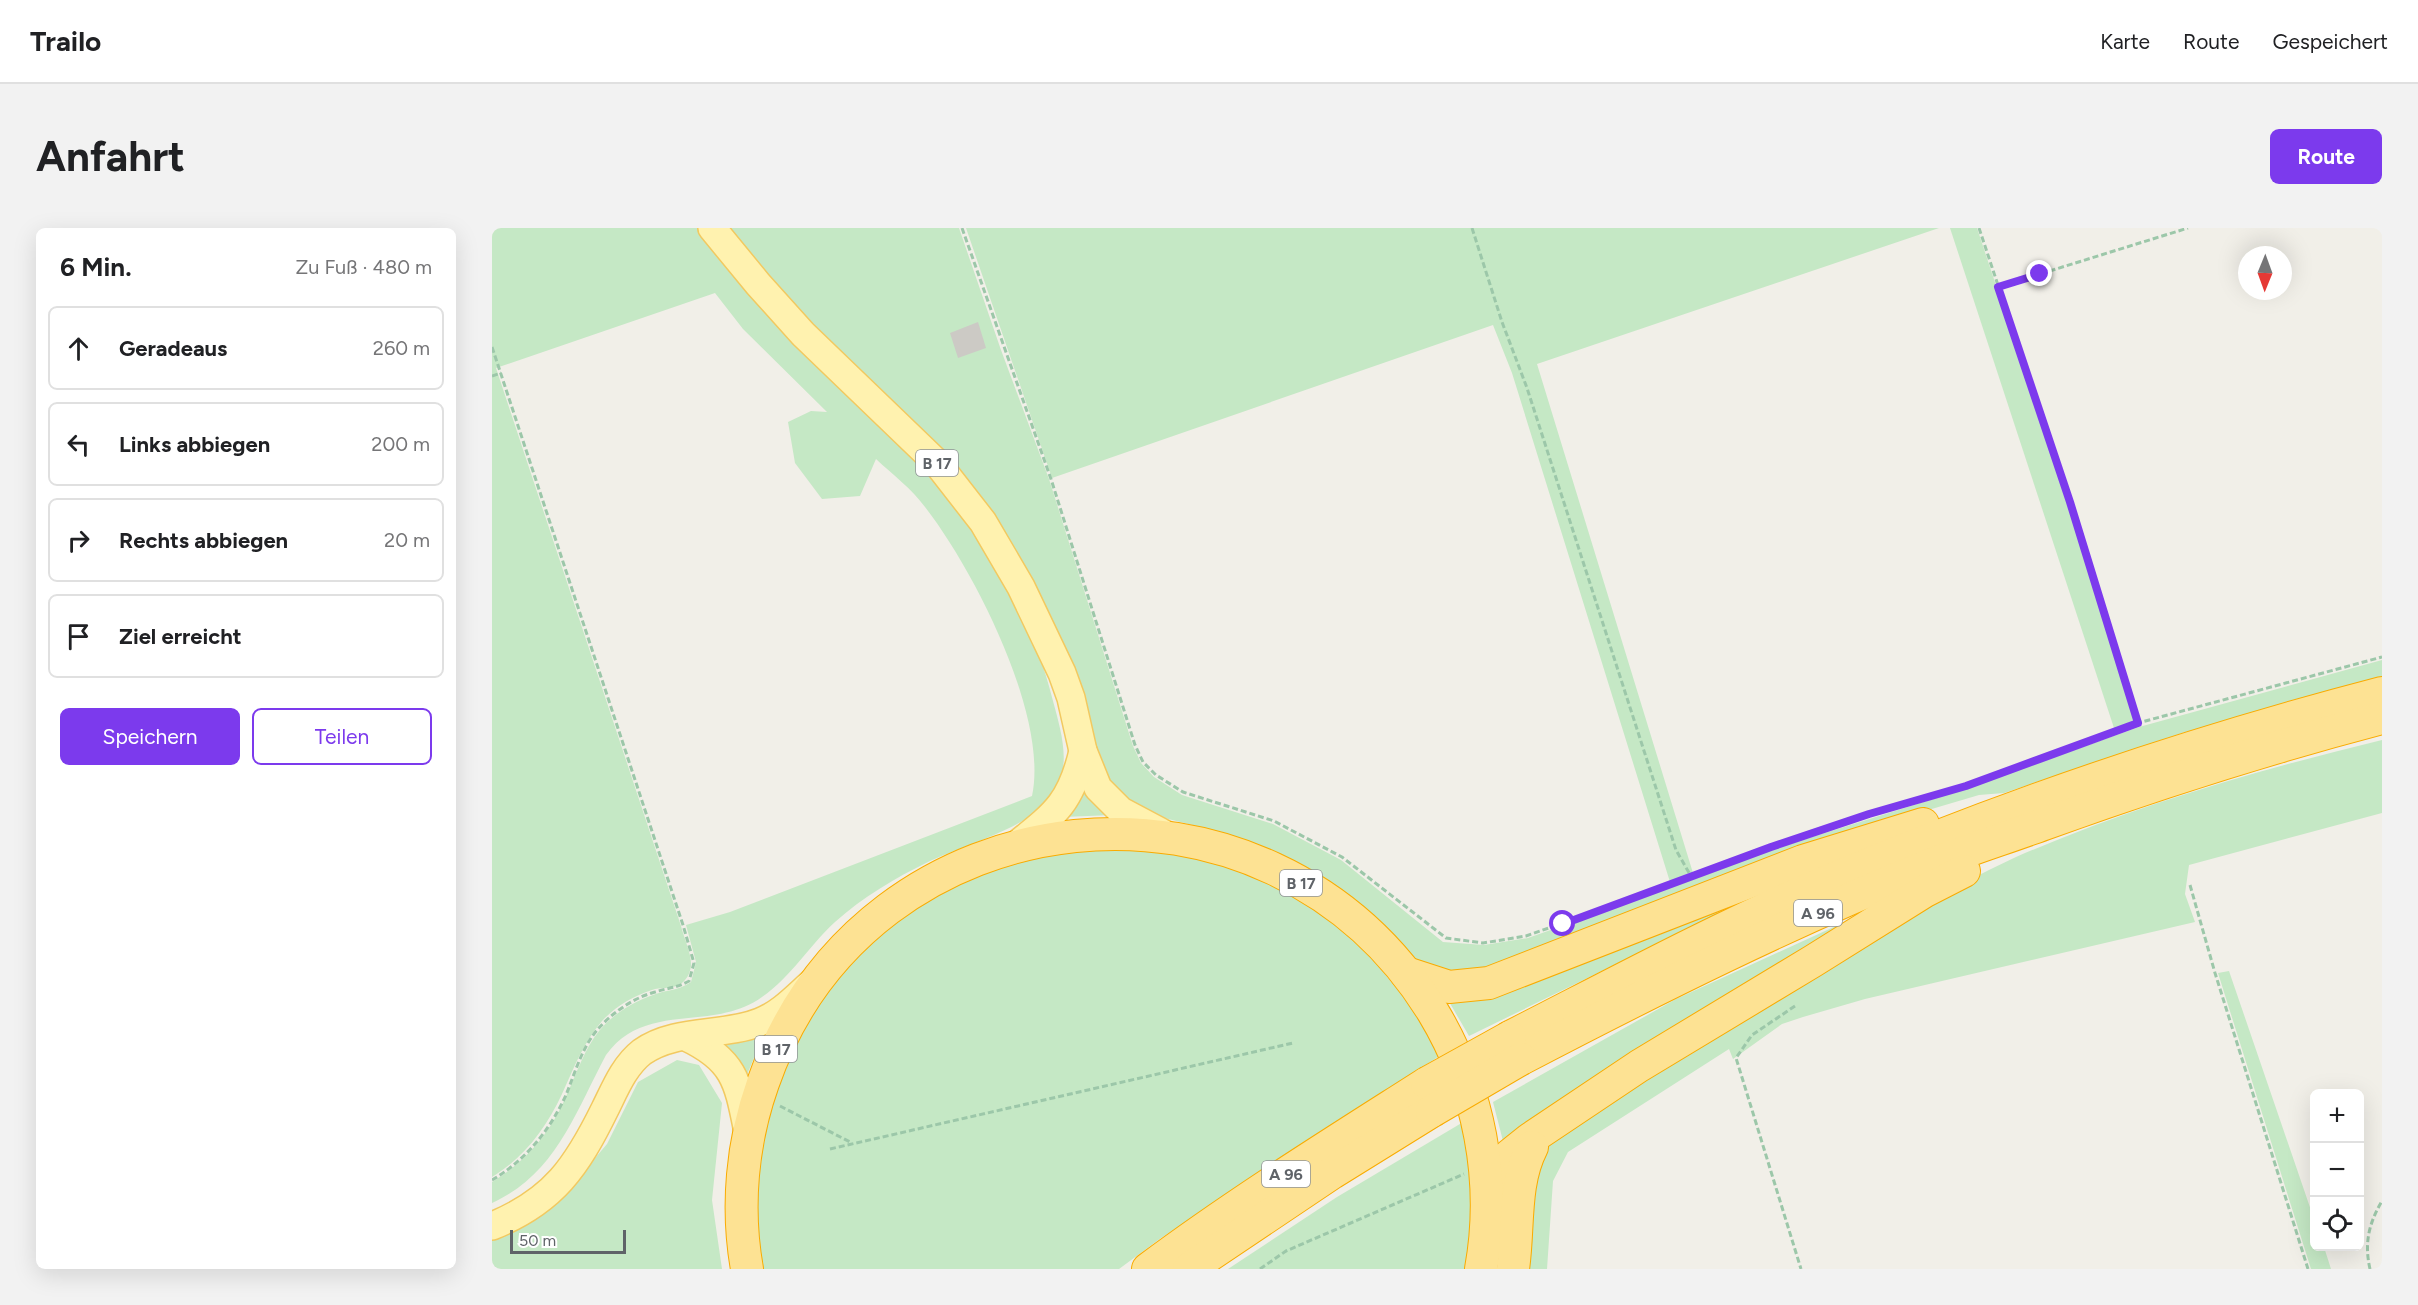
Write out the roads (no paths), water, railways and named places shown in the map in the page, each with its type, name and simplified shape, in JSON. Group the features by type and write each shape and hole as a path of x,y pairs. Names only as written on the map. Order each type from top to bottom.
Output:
{"highway":[{"name":"A 96","path":"1148,1269 1184,1242 1309,1159 1429,1097 1655,963 1817,886 2013,808 2189,747 2282,719 2382,693"},
{"name":"A 96","path":"1515,1048 1931,865 2127,795 2288,742 2382,718"},
{"path":"1487,1212 1510,1155 1639,1065 1813,962 1925,891 2011,849 2095,816 2127,795"},
{"path":"1406,973 1449,987 1489,983 1803,861 1886,834 1964,813 2013,808"},
{"name":"B 17","path":"747,1269 741,1203 748,1132 758,1096 778,1044 822,974 866,927 918,889 976,860 1015,846 1062,837 1120,833 1170,837 1235,853 1291,877 1341,910 1386,950 1406,973 1439,1023 1464,1077 1474,1106 1485,1165 1487,1212 1481,1269"},
{"name":"A 96","path":"1189,1269 1332,1173 1429,1097"},
{"path":"1514,1269 1521,1178 1526,1159 1534,1144 1549,1126"}],"main road":[{"name":"B 17","path":"712,228 803,334 936,463 983,522 1021,587 1062,673 1071,698 1083,751 1098,788 1121,811 1170,837"},
{"name":"B 17","path":"1015,846 1061,807 1074,784 1083,751"},
{"path":"492,1226 536,1203 561,1181 580,1158 623,1074 634,1059 650,1047 686,1036 733,1030 763,1021 773,1016 822,974"},
{"path":"686,1036 707,1047 722,1060 737,1082 748,1132"}]}
